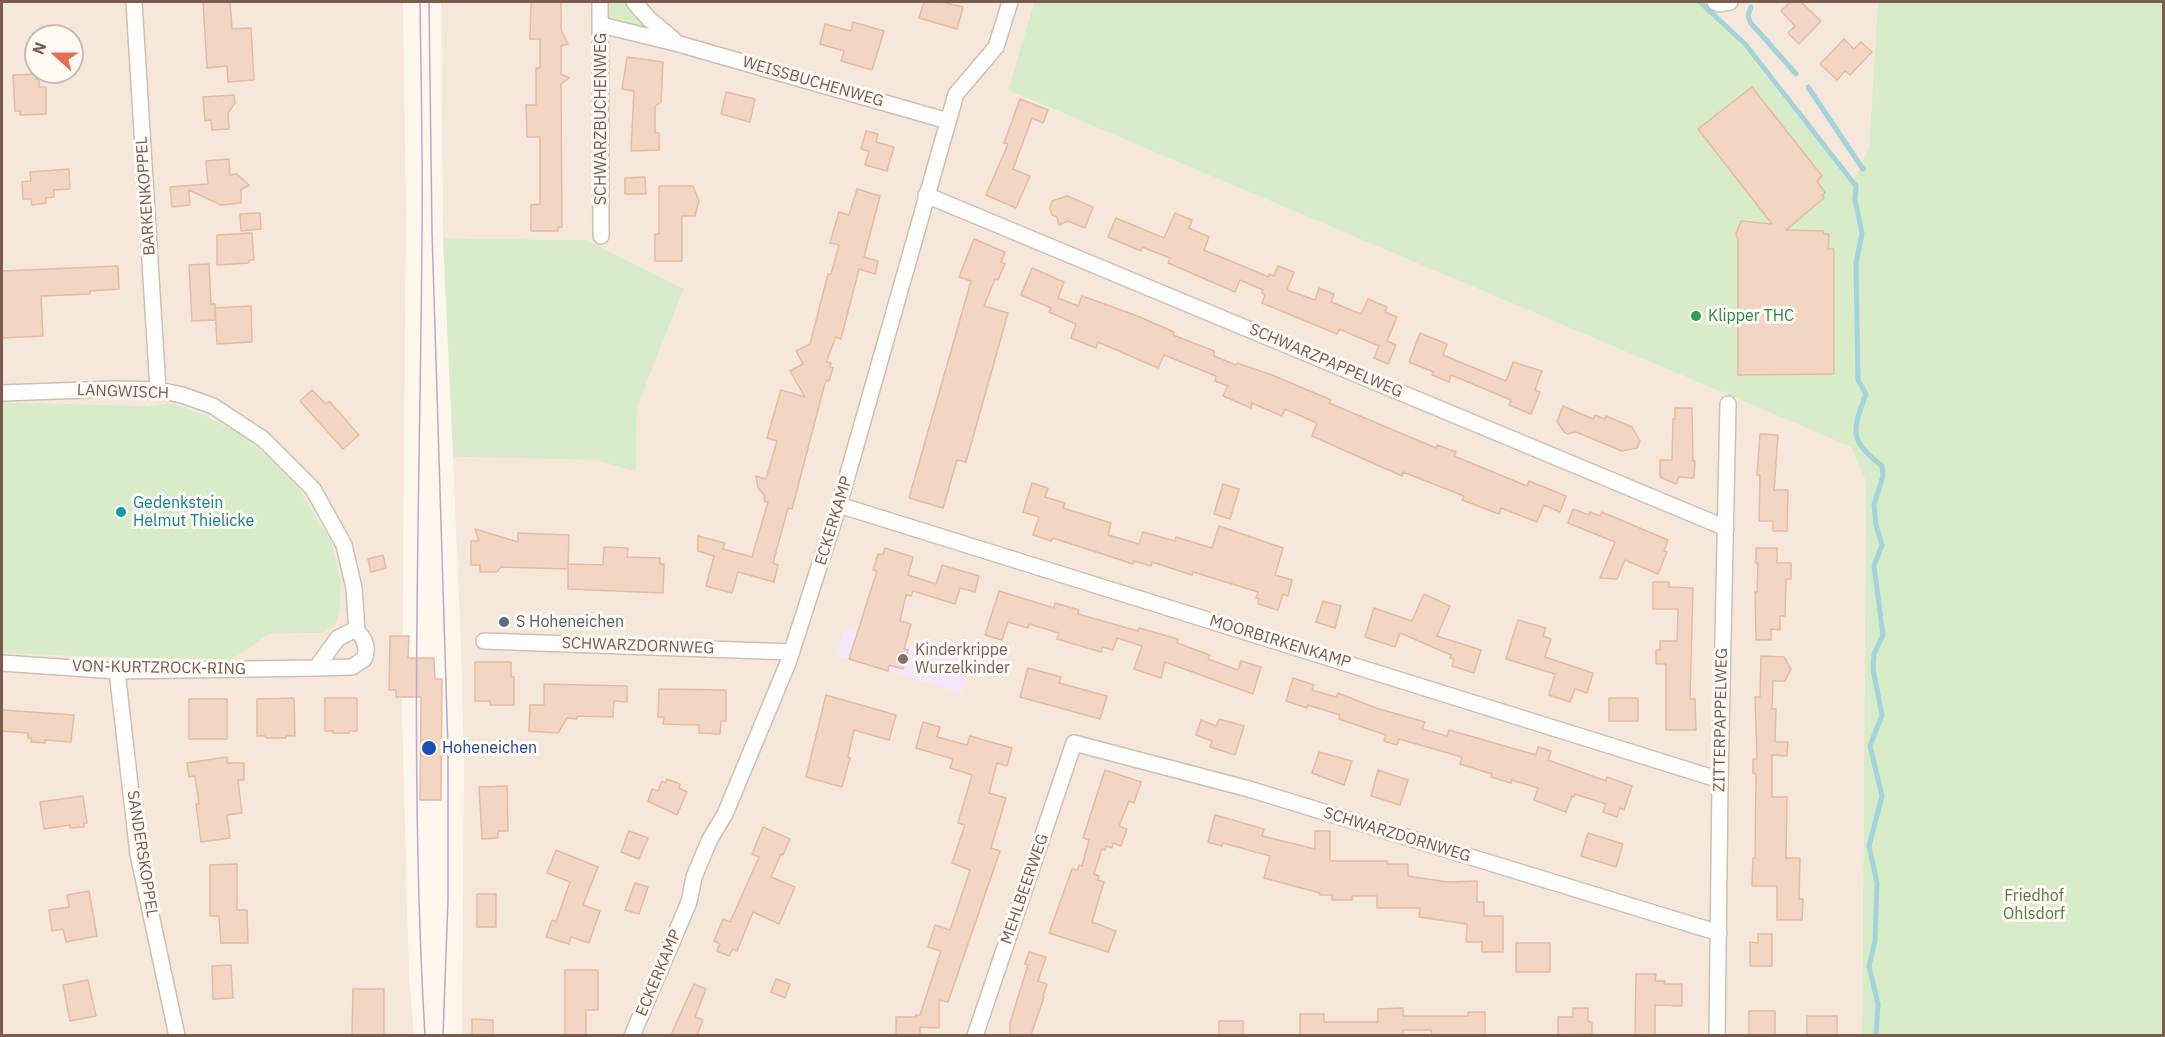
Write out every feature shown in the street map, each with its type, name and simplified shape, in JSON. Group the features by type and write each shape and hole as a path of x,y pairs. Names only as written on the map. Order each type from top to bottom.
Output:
{"street":[{"name":"BARKENKOPPEL","path":"134,2 158,390"},
{"name":"SCHWARZBUCHENWEG","path":"600,2 601,236"},
{"name":"WEISSBUCHENWEG","path":"634,2 649,19 679,44"},
{"name":"ECKERKAMP","path":"632,1035 688,902 710,839 725,814 792,652 839,505 956,94 996,47 1010,2"},
{"name":"WEISSBUCHENWEG","path":"601,25 679,44 948,121"},
{"name":"SCHWARZPAPPELWEG","path":"926,195 1726,528"},
{"name":"LANGWISCH","path":"2,393 115,389 158,390 182,395 213,406 263,439 313,489 344,544 354,588 357,631"},
{"name":"ZITTERPAPPELWEG","path":"1717,1035 1728,404"},
{"name":"MOORBIRKENKAMP","path":"839,505 1720,780"},
{"name":"VON-KURTZROCK-RING","path":"2,663 117,671 352,667 364,659 366,645 357,631"},
{"path":"316,668 338,638 347,632 357,631"},
{"name":"SCHWARZDORNWEG","path":"484,641 792,652"},
{"name":"SANDERSKOPPEL","path":"117,671 138,854 177,1035"},
{"name":"SCHWARZDORNWEG","path":"1074,743 1249,789 1719,933"},
{"name":"MEHLBEERWEG","path":"975,1035 1074,743"}],"shaded area":[{"path":"2,2 403,2 406,210 402,711 409,975 414,1035 2,1035 2,653 232,660 269,634 324,633 336,624 340,608 341,580 331,540 299,489 272,460 237,432 208,417 173,403 147,406 2,402"},
{"path":"441,2 1034,2 1008,90 1851,447 1866,482 1862,1035 462,1035 464,766 453,457 596,460 636,472 637,408 684,290 586,240 443,238"},
{"path":"1698,2 1878,2 1869,147 1852,184 1740,43"},
{"name":"Kinderkrippe Wurzelkinder","path":"846,626 970,663 961,693 837,656"}],"green space":[{"path":"607,2 625,2 644,23 642,28 607,19"},
{"name":"Friedhof Ohlsdorf","path":"1034,2 1698,2 1740,43 1852,184 1869,147 1878,2 2163,2 2163,1035 1862,1035 1866,482 1851,447 1008,90"},
{"path":"443,238 586,240 684,289 637,408 636,472 596,460 453,457"},
{"path":"2,402 147,406 173,403 237,432 272,460 299,489 331,540 341,580 340,608 336,624 324,633 269,634 232,660 2,653"}],"building":[{"path":"203,2 230,2 232,29 251,28 254,80 228,82 227,66 207,68"},
{"path":"531,2 561,2 561,30 568,44 561,46 561,74 569,78 561,84 562,227 558,227 558,231 531,231 531,205 540,204 540,137 527,137 526,105 536,105 536,68 540,68 540,39 530,39"},
{"path":"924,2 942,2 963,7 957,29 919,18"},
{"path":"1790,2 1801,2 1821,21 1799,44 1788,33 1795,26 1781,11"},
{"path":"853,22 884,31 872,70 841,61 844,51 820,44 825,24 851,31"},
{"path":"1844,39 1854,49 1861,42 1872,52 1850,75 1845,71 1837,80 1820,64"},
{"path":"627,57 663,62 661,102 655,106 655,133 659,133 659,150 631,151 634,91 622,89"},
{"path":"13,75 24,75 24,84 39,84 39,87 46,87 46,114 20,115 20,111 15,111"},
{"path":"1752,87 1822,176 1817,181 1825,193 1822,195 1824,198 1786,230 1823,231 1823,234 1829,234 1828,249 1834,249 1834,374 1738,375 1738,241 1736,234 1741,221 1772,224 1698,129"},
{"path":"726,92 755,99 750,122 721,114"},
{"path":"234,95 235,103 228,113 229,129 212,130 211,120 205,121 203,97"},
{"path":"1020,99 1048,110 1043,123 1032,118 1013,169 1030,176 1016,208 986,195 1008,144 1004,143"},
{"path":"866,131 878,134 876,142 894,147 887,171 865,165 869,151 861,149"},
{"path":"229,159 230,175 237,174 249,185 241,190 241,203 221,205 189,190 190,205 172,207 170,187 208,184 206,161"},
{"path":"69,169 70,189 54,190 54,197 46,198 46,203 32,205 31,199 23,199 22,182 31,181 30,172"},
{"path":"645,177 646,194 625,194 625,178"},
{"path":"659,186 693,186 699,201 695,216 682,216 682,261 655,261 655,234 659,234"},
{"path":"857,189 880,196 864,257 878,261 875,274 859,269 841,339 836,337 826,362 831,363 830,367 833,368 829,381 825,383 792,509 788,508 773,563 778,565 774,582 738,572 732,593 706,586 714,556 698,551 698,536 725,543 723,549 752,557 768,502 764,501 765,496 758,488 756,476 766,479 777,441 767,438 781,390 805,397 790,371 803,364 796,351 810,344 828,274 831,274 839,245 830,243 839,212 849,215"},
{"path":"1067,196 1093,207 1085,228 1068,221 1059,225 1057,217 1052,215 1050,208 1052,201"},
{"path":"260,213 261,229 241,231 240,214"},
{"path":"1175,213 1192,220 1189,228 1209,237 1204,250 1269,277 1269,274 1274,276 1278,266 1294,272 1287,290 1315,300 1319,288 1334,294 1331,302 1361,314 1368,299 1387,307 1385,312 1397,317 1387,341 1396,345 1388,364 1374,358 1379,346 1339,329 1337,334 1262,303 1265,295 1262,293 1263,290 1240,280 1235,292 1168,263 1170,258 1142,247 1141,251 1108,237 1116,218 1164,238"},
{"path":"252,233 254,260 249,260 249,263 217,265 217,235"},
{"path":"974,239 1005,252 1001,262 1005,264 998,280 995,279 984,306 1008,313 966,462 957,460 943,508 909,498 971,281 959,277"},
{"path":"209,264 211,304 215,304 215,320 192,321 189,265"},
{"path":"118,266 119,289 90,291 90,294 41,296 43,336 2,338 2,271"},
{"path":"1032,268 1064,282 1058,298 1078,306 1082,296 1135,315 1174,332 1173,335 1214,351 1214,356 1272,375 1331,400 1329,403 1436,448 1437,445 1456,452 1454,456 1527,486 1529,481 1566,496 1560,512 1544,505 1537,522 1501,508 1499,514 1462,500 1464,496 1403,472 1402,476 1312,436 1317,423 1285,409 1282,416 1252,403 1251,408 1223,396 1228,386 1215,381 1216,376 1164,355 1158,368 1098,342 1096,348 1071,338 1076,324 1049,312 1051,308 1021,295"},
{"path":"251,306 252,342 217,344 215,308"},
{"path":"1420,333 1447,344 1443,355 1506,381 1513,362 1542,371 1535,390 1540,392 1531,414 1509,405 1511,400 1451,375 1449,382 1432,375 1434,372 1409,362"},
{"path":"312,390 326,404 329,401 359,435 343,449 300,401"},
{"path":"1563,406 1593,419 1595,415 1605,419 1606,416 1632,427 1640,441 1637,448 1622,451 1576,432 1567,434 1557,421"},
{"path":"1675,408 1692,408 1693,461 1695,461 1694,478 1679,477 1676,484 1660,477 1660,460 1672,460"},
{"path":"1760,434 1778,435 1774,490 1788,490 1787,531 1773,531 1773,521 1759,521 1760,475 1757,475"},
{"path":"1032,483 1048,488 1045,497 1065,503 1063,508 1111,523 1108,535 1139,544 1143,532 1175,541 1176,537 1212,548 1219,526 1283,548 1275,575 1292,580 1288,596 1283,594 1278,610 1258,604 1259,599 1256,598 1258,592 1193,572 1192,575 1152,562 1151,566 1134,561 1133,564 1053,538 1051,541 1033,535 1039,517 1023,512"},
{"path":"1223,484 1239,489 1230,519 1214,514"},
{"path":"1573,509 1589,515 1590,512 1600,516 1602,512 1668,540 1664,551 1667,552 1658,574 1625,560 1617,579 1600,578 1615,542 1568,523"},
{"path":"475,529 518,542 518,533 569,535 568,569 501,567 497,572 480,572 480,565 471,565 471,541 479,541"},
{"path":"604,547 628,548 627,557 660,558 660,564 664,564 663,593 568,589 568,564 603,565"},
{"path":"885,548 913,557 908,575 936,584 942,565 979,576 975,592 960,588 955,604 913,591 911,596 906,595 900,621 911,624 904,649 908,650 903,669 889,665 888,671 849,659 877,571 873,570 878,554 883,555"},
{"path":"1756,548 1777,548 1777,563 1791,563 1791,579 1786,579 1785,616 1780,616 1780,630 1771,629 1771,640 1756,640 1755,592 1757,592 1758,563 1756,563"},
{"path":"383,555 386,568 371,572 368,559"},
{"path":"1653,582 1669,582 1669,587 1693,588 1690,699 1695,699 1696,730 1666,730 1666,664 1656,664 1656,650 1660,650 1660,641 1677,641 1678,609 1653,609"},
{"path":"999,591 1054,608 1055,603 1079,610 1078,614 1138,631 1139,628 1178,639 1177,643 1210,655 1208,659 1238,670 1241,661 1261,667 1253,694 1165,662 1161,678 1134,669 1142,646 1117,638 1113,650 1102,647 1101,652 1057,639 1059,633 1029,624 1028,628 1008,622 1002,640 985,635"},
{"path":"1424,594 1450,606 1437,636 1481,650 1474,673 1452,666 1454,659 1450,658 1451,655 1400,633 1395,647 1365,637 1374,608 1412,621"},
{"path":"1323,601 1341,606 1335,628 1316,622"},
{"path":"1518,620 1546,628 1543,636 1551,639 1545,657 1593,673 1587,693 1575,689 1570,702 1549,695 1555,674 1506,659"},
{"path":"390,636 409,636 408,658 434,658 435,679 442,679 441,800 420,800 421,697 396,697 396,690 389,690"},
{"path":"1761,656 1784,657 1791,669 1785,681 1773,681 1772,709 1776,709 1775,742 1788,742 1787,756 1772,755 1772,797 1787,797 1786,858 1800,858 1799,899 1803,899 1802,920 1777,920 1777,886 1752,886 1753,858 1755,858 1756,774 1753,773 1753,759 1757,759 1755,697 1760,697"},
{"path":"475,662 511,662 511,677 514,677 514,705 490,705 490,701 475,701"},
{"path":"1028,668 1061,677 1059,683 1107,696 1100,719 1020,697"},
{"path":"1293,678 1314,685 1312,690 1336,697 1338,693 1376,708 1425,722 1422,729 1447,736 1449,730 1536,755 1538,747 1551,751 1548,760 1606,781 1607,777 1632,786 1624,810 1620,808 1617,817 1603,812 1606,804 1575,794 1566,812 1534,800 1538,788 1512,780 1511,783 1491,777 1492,774 1460,764 1462,757 1399,739 1397,745 1384,741 1386,735 1339,719 1340,715 1286,701"},
{"path":"544,684 627,686 627,702 614,701 613,717 577,716 577,719 567,718 558,733 529,731 530,705 544,705"},
{"path":"659,689 726,690 726,721 721,721 720,734 699,733 699,725 663,724 664,717 658,717"},
{"path":"826,695 896,715 889,740 854,730 848,757 850,758 842,787 806,777"},
{"path":"294,698 295,736 266,738 257,736 257,699"},
{"path":"325,698 357,698 357,731 333,733 333,731 325,731"},
{"path":"1609,698 1638,698 1638,721 1609,721"},
{"path":"189,699 227,699 227,739 189,739"},
{"path":"2,710 74,715 71,742 45,740 45,743 31,742 28,733 2,731"},
{"path":"1219,719 1244,726 1235,755 1210,747 1212,741 1196,735 1201,720 1216,726"},
{"path":"923,722 940,727 937,737 967,745 970,736 1012,748 1007,766 997,763 989,793 1006,798 991,848 1000,851 948,1002 939,1000 939,1028 920,1027 920,1035 896,1035 896,1017 920,1015 941,951 928,947 935,925 950,930 970,870 952,863 965,825 958,823 972,775 950,768 953,759 916,748"},
{"path":"1319,752 1352,761 1344,785 1312,773"},
{"path":"227,757 227,763 244,763 244,780 238,780 242,813 227,815 230,838 201,842 195,776 189,777 187,763"},
{"path":"1105,770 1141,782 1134,803 1129,801 1119,826 1127,829 1121,846 1113,843 1112,848 1106,846 1105,850 1102,849 1094,874 1099,876 1098,880 1104,882 1092,922 1116,931 1108,952 1049,933 1072,869 1078,870 1079,865 1082,866 1089,840 1083,838"},
{"path":"1378,770 1408,780 1400,805 1371,796"},
{"path":"667,779 680,784 679,788 687,792 677,815 648,801 652,789 658,791 662,781 665,783"},
{"path":"507,786 508,831 498,831 498,838 482,839 479,787"},
{"path":"83,796 87,823 84,823 84,827 70,828 70,825 44,829 40,802"},
{"path":"1215,815 1264,829 1262,836 1315,849 1315,831 1330,831 1330,861 1387,861 1387,864 1408,864 1408,876 1447,882 1477,881 1477,902 1484,902 1484,916 1503,916 1503,952 1482,952 1482,942 1466,942 1467,924 1419,917 1420,908 1377,908 1377,896 1352,896 1352,900 1332,900 1332,895 1320,895 1320,893 1264,878 1270,856 1223,843 1222,846 1208,842"},
{"path":"763,827 790,839 771,877 795,887 779,924 753,912 737,951 733,949 729,956 717,951 720,944 714,941 723,919 730,922 759,857 752,854"},
{"path":"629,831 648,838 639,859 621,852"},
{"path":"1588,833 1623,844 1616,867 1581,856"},
{"path":"556,850 598,867 583,905 600,911 589,943 571,937 569,944 546,937 552,920 556,922 570,882 547,873"},
{"path":"237,864 237,910 247,910 248,943 221,943 219,916 210,916 210,865"},
{"path":"635,883 648,887 639,914 625,910"},
{"path":"89,891 97,936 66,942 63,929 52,931 49,910 69,907 67,895"},
{"path":"477,894 496,894 496,927 477,927"},
{"path":"1758,934 1772,934 1772,966 1750,966 1750,942 1758,943"},
{"path":"1516,943 1550,943 1550,972 1516,972"},
{"path":"1029,952 1046,957 1038,981 1047,984 1031,1035 1010,1035 1010,1023 1028,965 1025,964"},
{"path":"231,965 233,998 213,999 212,966"},
{"path":"565,970 598,970 598,1010 586,1010 586,1035 565,1035"},
{"path":"1636,974 1656,974 1655,981 1665,981 1664,984 1682,984 1682,1006 1655,1005 1655,1035 1635,1035"},
{"path":"776,979 790,984 785,998 771,992"},
{"path":"88,980 96,1016 70,1021 63,985"},
{"path":"694,984 706,989 695,1017 703,1020 697,1035 671,1035"},
{"path":"353,989 384,989 384,1035 352,1035"},
{"path":"1403,1008 1403,1016 1468,1016 1468,1012 1485,1012 1485,1035 1432,1035 1431,1030 1403,1030 1403,1035 1300,1035 1300,1014 1324,1014 1324,1022 1378,1022 1378,1009"},
{"path":"1573,1008 1588,1008 1588,1021 1592,1023 1592,1034 1558,1035 1558,1017 1573,1017"},
{"path":"1749,1011 1775,1011 1775,1035 1749,1035"},
{"path":"1807,1016 1837,1016 1837,1035 1807,1035"},
{"path":"472,1019 493,1020 493,1035 472,1035"},
{"path":"1219,1021 1243,1021 1243,1035 1219,1035"}],"waterway":[{"path":"1700,2 1745,44 1856,186 1855,200 1862,233 1856,264 1858,380 1866,394 1858,418 1856,434 1864,449 1882,466 1883,476 1874,505 1876,525 1882,545 1874,566 1883,635 1874,654 1873,669 1882,715 1870,746 1882,796 1869,846 1877,883 1875,941 1869,966 1878,1004 1876,1036"},
{"path":"1751,7 1748,15 1750,22 1796,74"},
{"path":"1808,87 1863,169"}],"tram line":[{"path":"420,2 422,206 416,736 420,936 425,1036"},
{"path":"429,2 432,232 448,749 448,900 443,1036"}],"place":[{"name":"Klipper THC","path":"1696,316"},
{"name":"Gedenkstein Helmut Thielicke","path":"121,512"},
{"name":"S Hoheneichen","path":"504,622"},
{"name":"Kinderkrippe Wurzelkinder","path":"903,659"},
{"name":"Hoheneichen","path":"429,748"}]}
